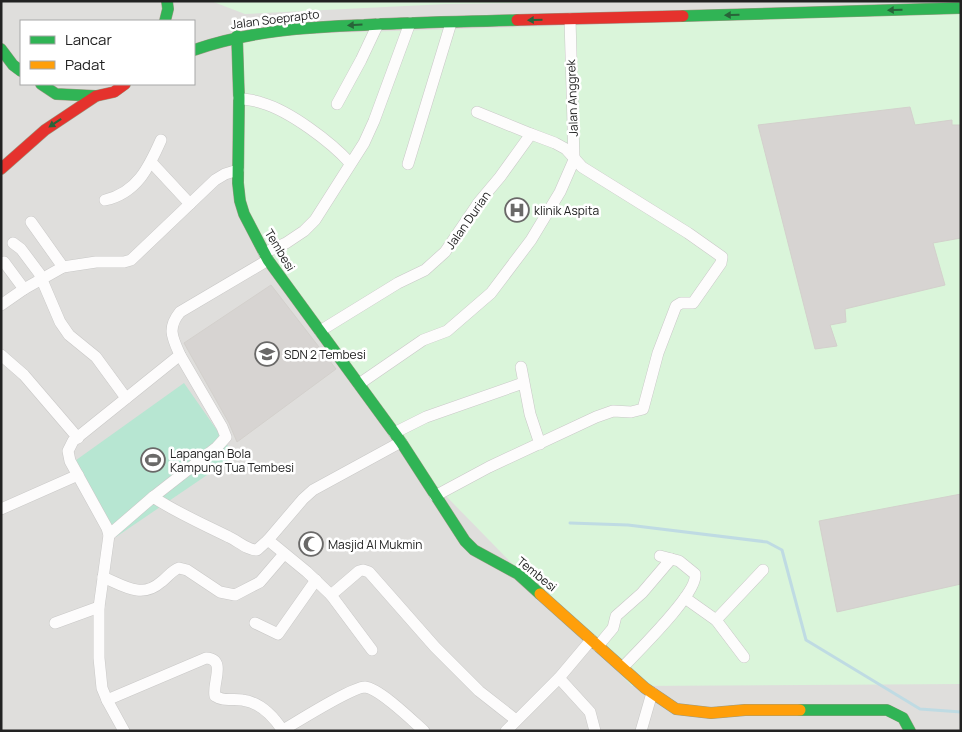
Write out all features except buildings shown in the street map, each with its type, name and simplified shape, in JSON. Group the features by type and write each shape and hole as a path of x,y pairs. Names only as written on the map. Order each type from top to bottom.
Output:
{"main road":[{"path":"165,20 167,5"},
{"name":"Jalan Soeprapto","path":"195,50 236,36 299,27 961,8"},
{"name":"Tembesi","path":"236,36 239,98 238,170 240,201 244,214 266,256 359,384 474,550 518,574 652,694 676,708 693,712 711,713 745,710 886,710 903,718 910,731"},
{"path":"1,49 13,65 20,70"},
{"path":"42,85 56,94 96,96 114,92 124,85"},
{"path":"1,169 45,130 96,96"}],"street":[{"name":"Jalan Anggrek","path":"359,384 423,340 447,331 491,293 530,240 568,175 574,160 570,19"},
{"path":"109,535 152,497 226,437 222,426 180,354 173,338 172,329 174,321 180,312 304,232 315,220 364,143 410,23"},
{"path":"408,164 450,23"},
{"path":"337,104 378,24"},
{"path":"239,98 262,103 294,119 334,147 350,163"},
{"path":"435,496 489,467 596,417 613,411 631,412 643,409 658,353 676,306 681,303 693,303 723,259 716,252 582,167 566,149 477,112"},
{"name":"Jalan Durian","path":"320,331 398,283 425,270 445,252 479,202 531,134"},
{"path":"105,200 116,198 138,182 151,162 161,140"},
{"path":"151,162 190,204"},
{"path":"1,305 24,289 63,267 96,262 124,262 131,260 215,180 225,174 238,170"},
{"path":"31,222 63,267"},
{"path":"14,242 32,264 41,279 60,322 69,335 96,357 126,398"},
{"path":"4,262 24,289"},
{"path":"124,731 102,688 98,658 99,607 109,535 70,460 68,451 70,444 180,354"},
{"path":"1,355 24,375 78,438"},
{"path":"521,367 530,414 540,444"},
{"path":"152,497 171,509 251,549 257,550 313,490 397,438 426,417 523,383"},
{"path":"1,509 78,476"},
{"path":"268,540 307,572 331,595 372,650"},
{"path":"103,578 136,590 146,591 153,589 179,568 187,570 220,592 235,595 260,582 284,554"},
{"path":"506,731 595,643 613,628 616,616 642,593 666,557 679,561 695,575 694,582 685,598 662,626 623,667"},
{"path":"716,620 763,570"},
{"path":"331,595 359,571 369,572 442,654 479,690 516,720"},
{"path":"255,623 278,634 316,580"},
{"path":"685,598 716,620 744,657"},
{"path":"55,623 99,607"},
{"path":"107,700 206,658 210,658 216,661 218,665 215,696 221,699 241,700 257,705 267,711 283,730 332,701 354,690 366,687 378,692 424,731"},
{"path":"559,678 590,712 595,731"},
{"path":"641,731 652,694"}],"shaded area":[{"path":"1,1 961,1 961,731 1,731"}],"green space":[{"path":"211,1 617,1 446,4 245,14"},
{"path":"961,13 961,684 632,686 398,447 270,265 241,201 239,36"},
{"name":"Lapangan Bola Kampung Tua Tembesi","path":"184,383 235,456 116,537 72,463"}],"waterway":[{"path":"570,523 628,525 767,542 782,550 806,640 920,709 961,712"}],"traffic: fast":[{"path":"165,20 168,9 167,1"},
{"path":"683,16 961,8"},
{"path":"195,50 236,38 299,29 402,23 517,20"},
{"path":"237,36 239,98 238,183 240,201 244,214 268,260 401,442 465,541 474,550 518,574 540,594"},
{"path":"1,49 13,65 20,70"},
{"path":"42,85 56,94 96,96"},
{"path":"800,710 887,710 903,718 910,731"}],"traffic: slow":[{"path":"540,594 645,688 676,709 711,713 745,710 800,710"}],"traffic: jam":[{"path":"517,20 683,16"},
{"path":"1,169 45,130 96,96 114,92 124,85"}],"place":[{"name":"klinik Aspita","path":"517,210"},
{"name":"SDN 2 Tembesi","path":"267,354"},
{"name":"Lapangan Bola Kampung Tua Tembesi","path":"153,460"},
{"name":"Masjid Al Mukmin","path":"311,544"}]}
